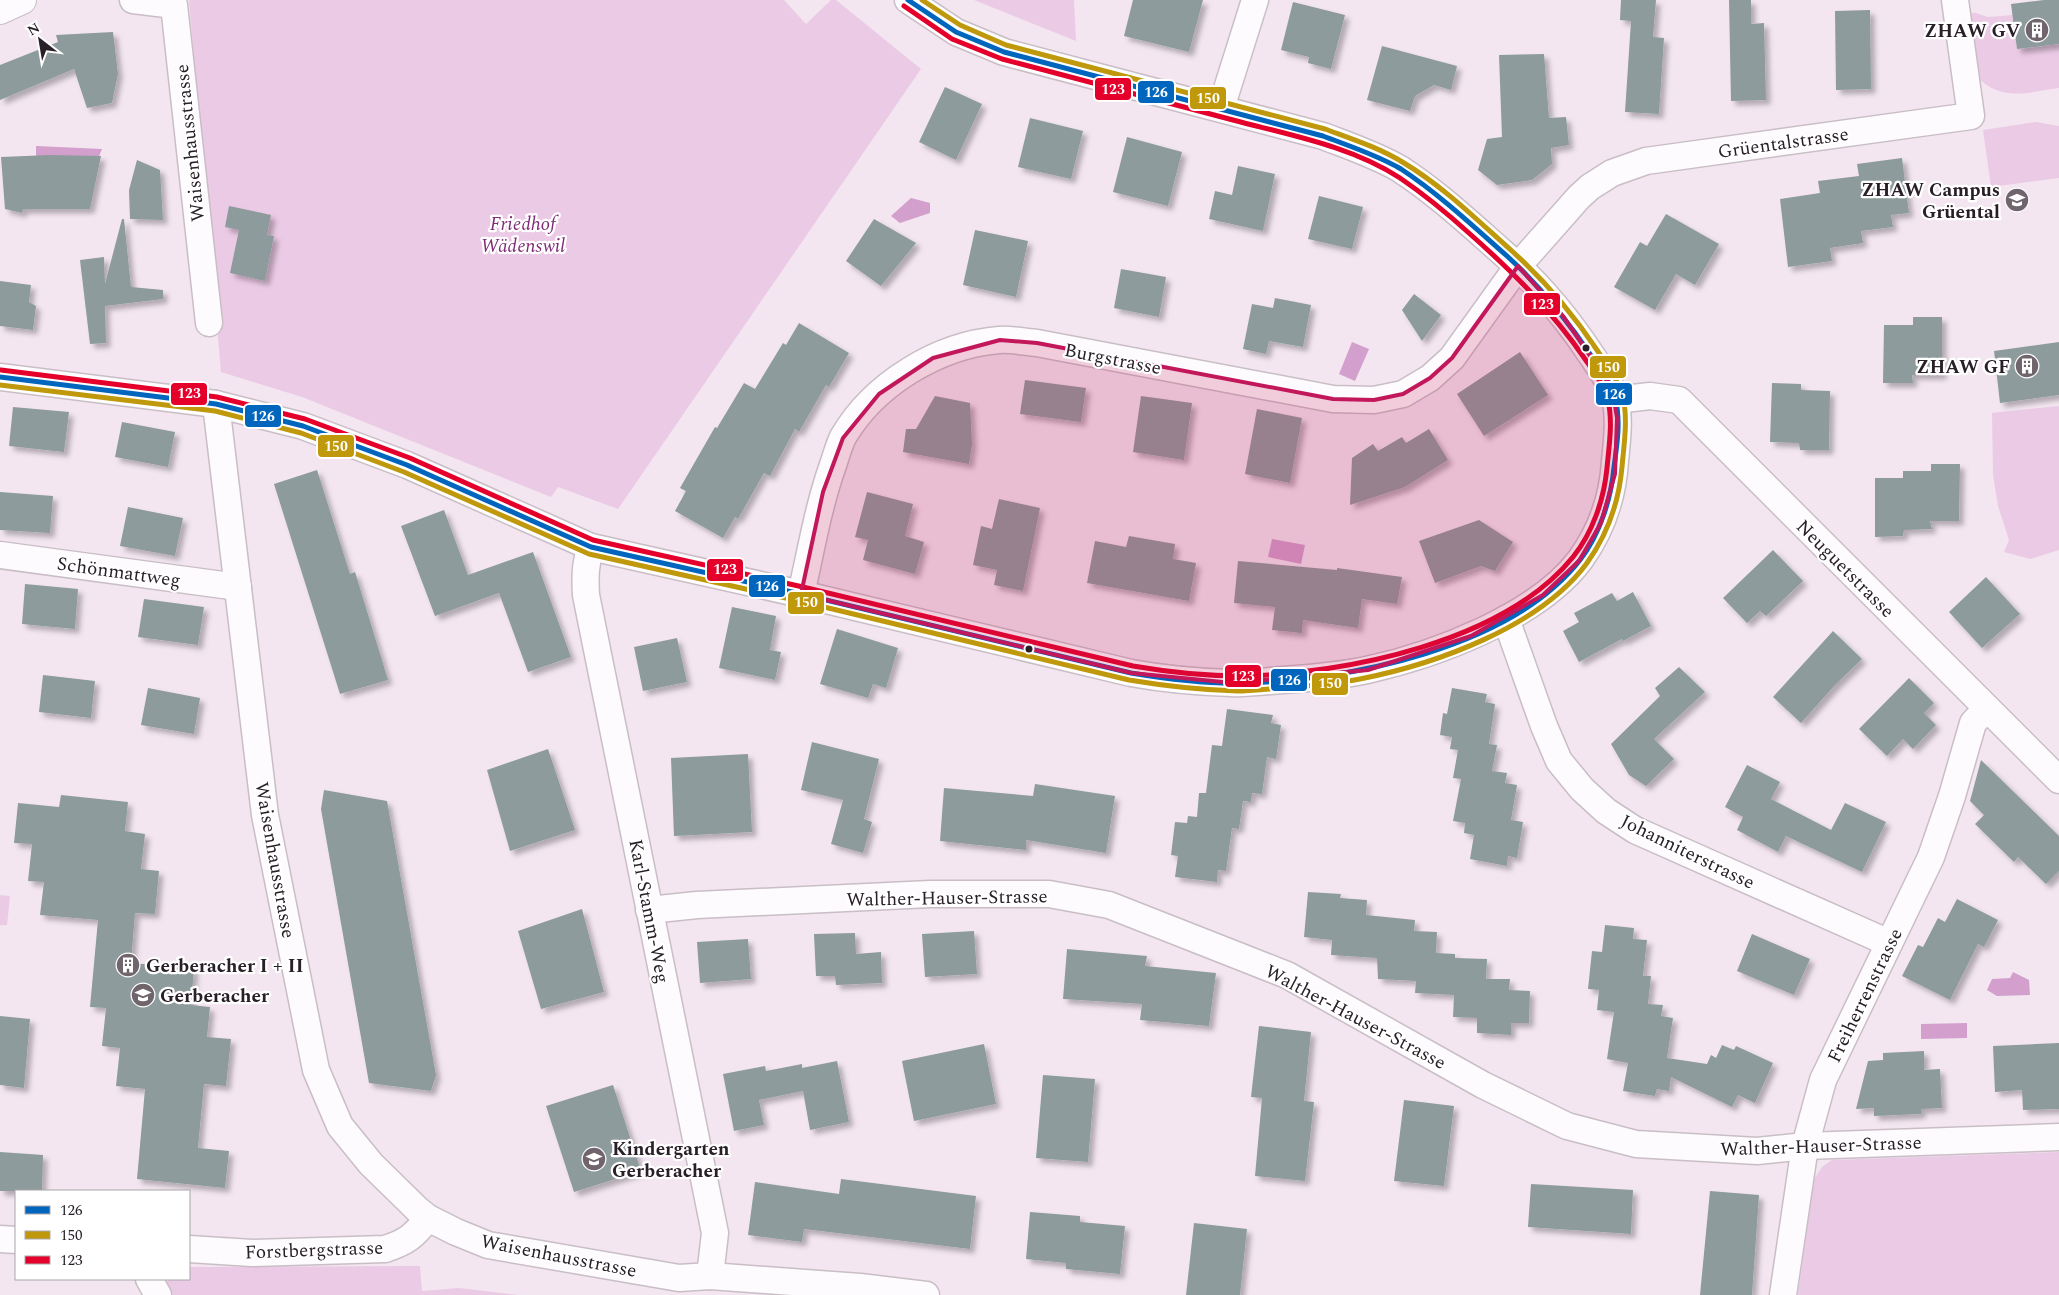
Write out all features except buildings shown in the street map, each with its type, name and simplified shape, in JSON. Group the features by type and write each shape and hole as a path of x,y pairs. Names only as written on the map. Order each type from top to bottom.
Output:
{"street":[{"path":"0,10 22,0"},
{"name":"Waisenhausstrasse","path":"133,0 174,5 209,323"},
{"path":"0,376 216,404 303,426 399,462 591,547 1158,678 1233,683 1326,677 1368,670 1444,647 1506,619 1543,595 1563,579 1579,561 1593,540 1609,501 1615,474 1617,442 1616,400 1606,378 1549,297 1518,266 1436,195 1400,169 1371,154 1322,136 1004,52 956,32 908,0"},
{"path":"1221,108 1255,0"},
{"name":"Grüentalstrasse","path":"1518,266 1590,187 1612,173 1646,161 1971,116 1956,0"},
{"name":"Burgstrasse","path":"801,594 823,492 843,438 857,417 880,394 902,376 933,358 966,347 1000,340 1037,343 1334,399 1374,400 1403,394 1430,378 1452,358 1518,266"},
{"name":"Neuguetstrasse","path":"1616,400 1650,396 1679,400 2059,780"},
{"name":"Waisenhausstrasse","path":"216,404 266,815 316,1070 340,1126 371,1164 418,1210 428,1218 488,1245 679,1278 710,1276 860,1287 926,1295"},
{"name":"Karl-Stamm-Weg","path":"591,547 586,559 586,595 714,1233 710,1276"},
{"name":"Schönmattweg","path":"0,555 238,587"},
{"name":"Johanniterstrasse","path":"1506,619 1544,726 1559,761 1582,789 1606,811 1635,830 1889,943"},
{"name":"Freiherrenstrasse","path":"1783,1295 1805,1146 1823,1080 1931,858 1952,796 1973,723 1986,709"},
{"name":"Walther-Hauser-Strasse","path":"650,910 696,905 930,894 1049,894 1109,905 1287,975 1483,1084 1567,1126 1636,1144 1758,1151 1805,1146 2059,1137"},
{"name":"Forstbergstrasse","path":"190,1249 252,1253 385,1249 403,1244 417,1233 428,1218"},
{"path":"0,1239 15,1240"},
{"path":"150,1280 158,1295"}],"highlighted area":[{"path":"1518,266 1563,316 1612,388 1617,418 1615,474 1601,523 1579,561 1543,595 1471,636 1368,670 1233,683 1131,673 801,594 823,492 843,438 879,394 933,358 1000,340 1037,343 1333,399 1374,400 1403,394 1430,378 1452,358"}],"green space":[{"name":"Friedhof Wädenswil","path":"189,0 784,0 806,24 831,0 836,0 921,69 618,509 558,487 551,497 302,397 221,372"},
{"path":"974,0 1074,0 1076,41"},
{"path":"1966,13 1976,13 1988,17 2013,15 2017,49 2059,44 2059,88 2016,94 2006,93 1987,85 1978,78"},
{"path":"2036,122 2059,126 2059,178 1991,187 1983,130"},
{"path":"2059,406 2059,550 2030,559 2004,552 2009,540 1998,506 1993,475 1992,413"},
{"path":"0,895 10,896 7,925 0,925"},
{"path":"2059,1152 2059,1295 1798,1295 1814,1179 1822,1167 1832,1160"},
{"path":"420,1266 422,1291 459,1288 519,1295 170,1295 165,1286 168,1280 190,1280 190,1267"}],"shaded area":[{"path":"36,146 102,149 97,161 36,157"},
{"path":"911,198 930,203 930,213 900,223 891,216"},
{"path":"1352,342 1369,349 1355,381 1339,374"},
{"path":"1272,539 1305,545 1301,564 1268,557"},
{"path":"2013,972 2029,980 2030,995 1997,996 1987,990 1992,979 2010,978"},
{"path":"1967,1023 1967,1038 1921,1039 1921,1024"}],"transit line":[{"name":"126","path":"0,377 216,404 303,426 407,465 591,547 801,594 1131,673 1172,679 1227,683 1283,681 1377,666 1425,654 1471,637 1513,616 1550,590 1580,560 1599,528 1610,491 1618,432 1618,415 1613,392 1583,343 1542,291 1519,267 1456,211 1401,169 1353,147 1323,136 1004,52 956,32 908,0"},
{"name":"150","path":"0,385 215,411 301,433 404,472 589,554 799,601 1129,680 1156,684 1210,690 1242,691 1320,685 1390,672 1453,653 1515,624 1567,586 1594,552 1606,529 1615,505 1625,441 1623,397 1612,373 1578,324 1558,298 1525,263 1460,205 1419,172 1385,153 1356,140 1325,129 1006,45 960,25 922,0"},
{"name":"123","path":"1,370 217,397 305,419 410,458 593,540 803,587 1133,666 1173,672 1227,676 1283,674 1327,669 1374,660 1420,648 1465,631 1507,611 1543,586 1573,557 1592,526 1603,491 1610,443 1609,408 1606,394 1585,359 1545,308 1501,263 1445,212 1400,178 1381,167 1340,150 1298,137 1002,59 952,39 904,6"}],"place":[{"name":"ZHAW GV","path":"2037,30"},
{"name":"ZHAW Campus Grüental","path":"2017,200"},
{"name":"ZHAW GF","path":"2027,366"},
{"name":"Gerberacher I + II","path":"128,965"},
{"name":"Gerberacher","path":"143,995"},
{"name":"Kindergarten Gerberacher","path":"594,1159"}]}
